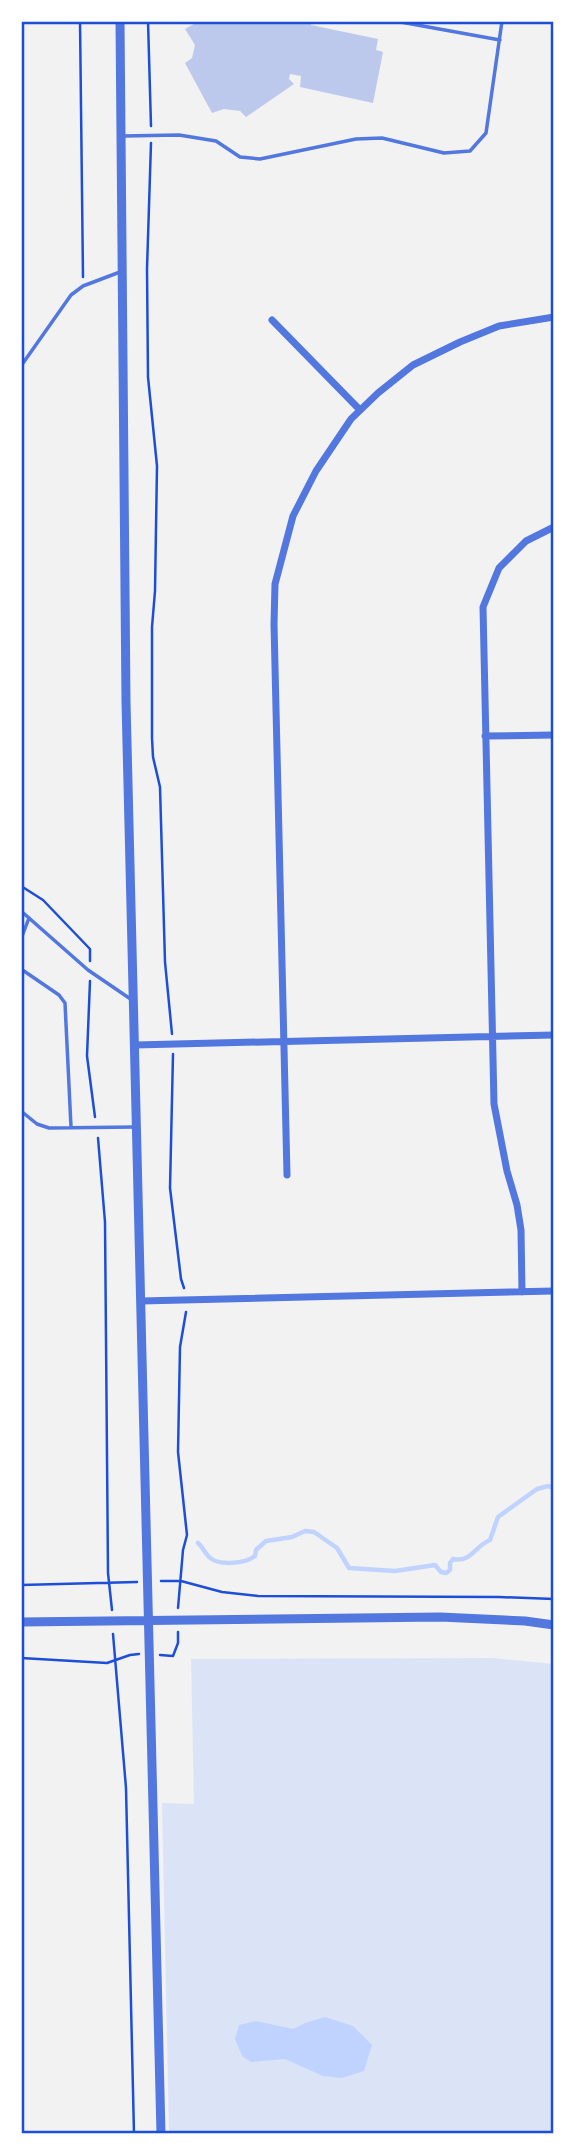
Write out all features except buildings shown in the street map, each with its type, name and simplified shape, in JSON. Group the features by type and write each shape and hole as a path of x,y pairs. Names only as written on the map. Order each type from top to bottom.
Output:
{"street":[{"path":"120,21 126,702 160,2134"},
{"path":"287,1175 275,584 293,516 316,471 351,419 377,393 413,365 499,326 554,317"},
{"path":"272,320 360,410"},
{"path":"522,1292 522,1230 494,1104 483,607 499,568 526,541 554,527"},
{"path":"485,736 554,735"},
{"path":"135,1045 554,1035"},
{"path":"141,1301 554,1291"},
{"path":"21,1622 440,1617 554,1625"}],"lane":[{"path":"395,21 499,40"},
{"path":"121,136 180,135 216,141 240,158 260,159 356,139 382,138 444,153 470,151 486,133 502,21"},
{"path":"21,366 64,303 83,286 122,271"},
{"path":"21,911 90,971 134,1002"},
{"path":"21,939 29,918"},
{"path":"21,969 59,995 65,1003 71,1127"},
{"path":"21,1111 37,1124 49,1128 137,1127"}],"path":[{"path":"80,21 83,286"},
{"path":"21,1658 107,1663 131,1654 173,1656 178,1643 183,1550 187,1535 178,1452 181,1337 186,1300 170,1188 173,1044 165,962 160,787 152,738 157,466 148,377 147,269 152,136 148,21"},
{"path":"21,886 43,900 90,949 87,1056 97,1127"},
{"path":"21,1585 181,1581 222,1592 258,1596 554,1599"}],"shaded area":[{"path":"492,1658 554,1664 554,2134 169,2134 162,1803 194,1804 191,1659"}],"water":[{"path":"325,2017 353,2026 372,2045 364,2071 342,2078 323,2076 285,2059 251,2062 242,2056 235,2039 239,2025 256,2021 293,2029"}],"waterway":[{"path":"198,1543 213,1560 232,1563 251,1559 266,1541 292,1537 305,1531 314,1532 337,1548 349,1568 395,1571 435,1565 441,1572 446,1573 450,1570 453,1559 469,1556 490,1540 498,1517 537,1489 548,1486 554,1488"}]}
